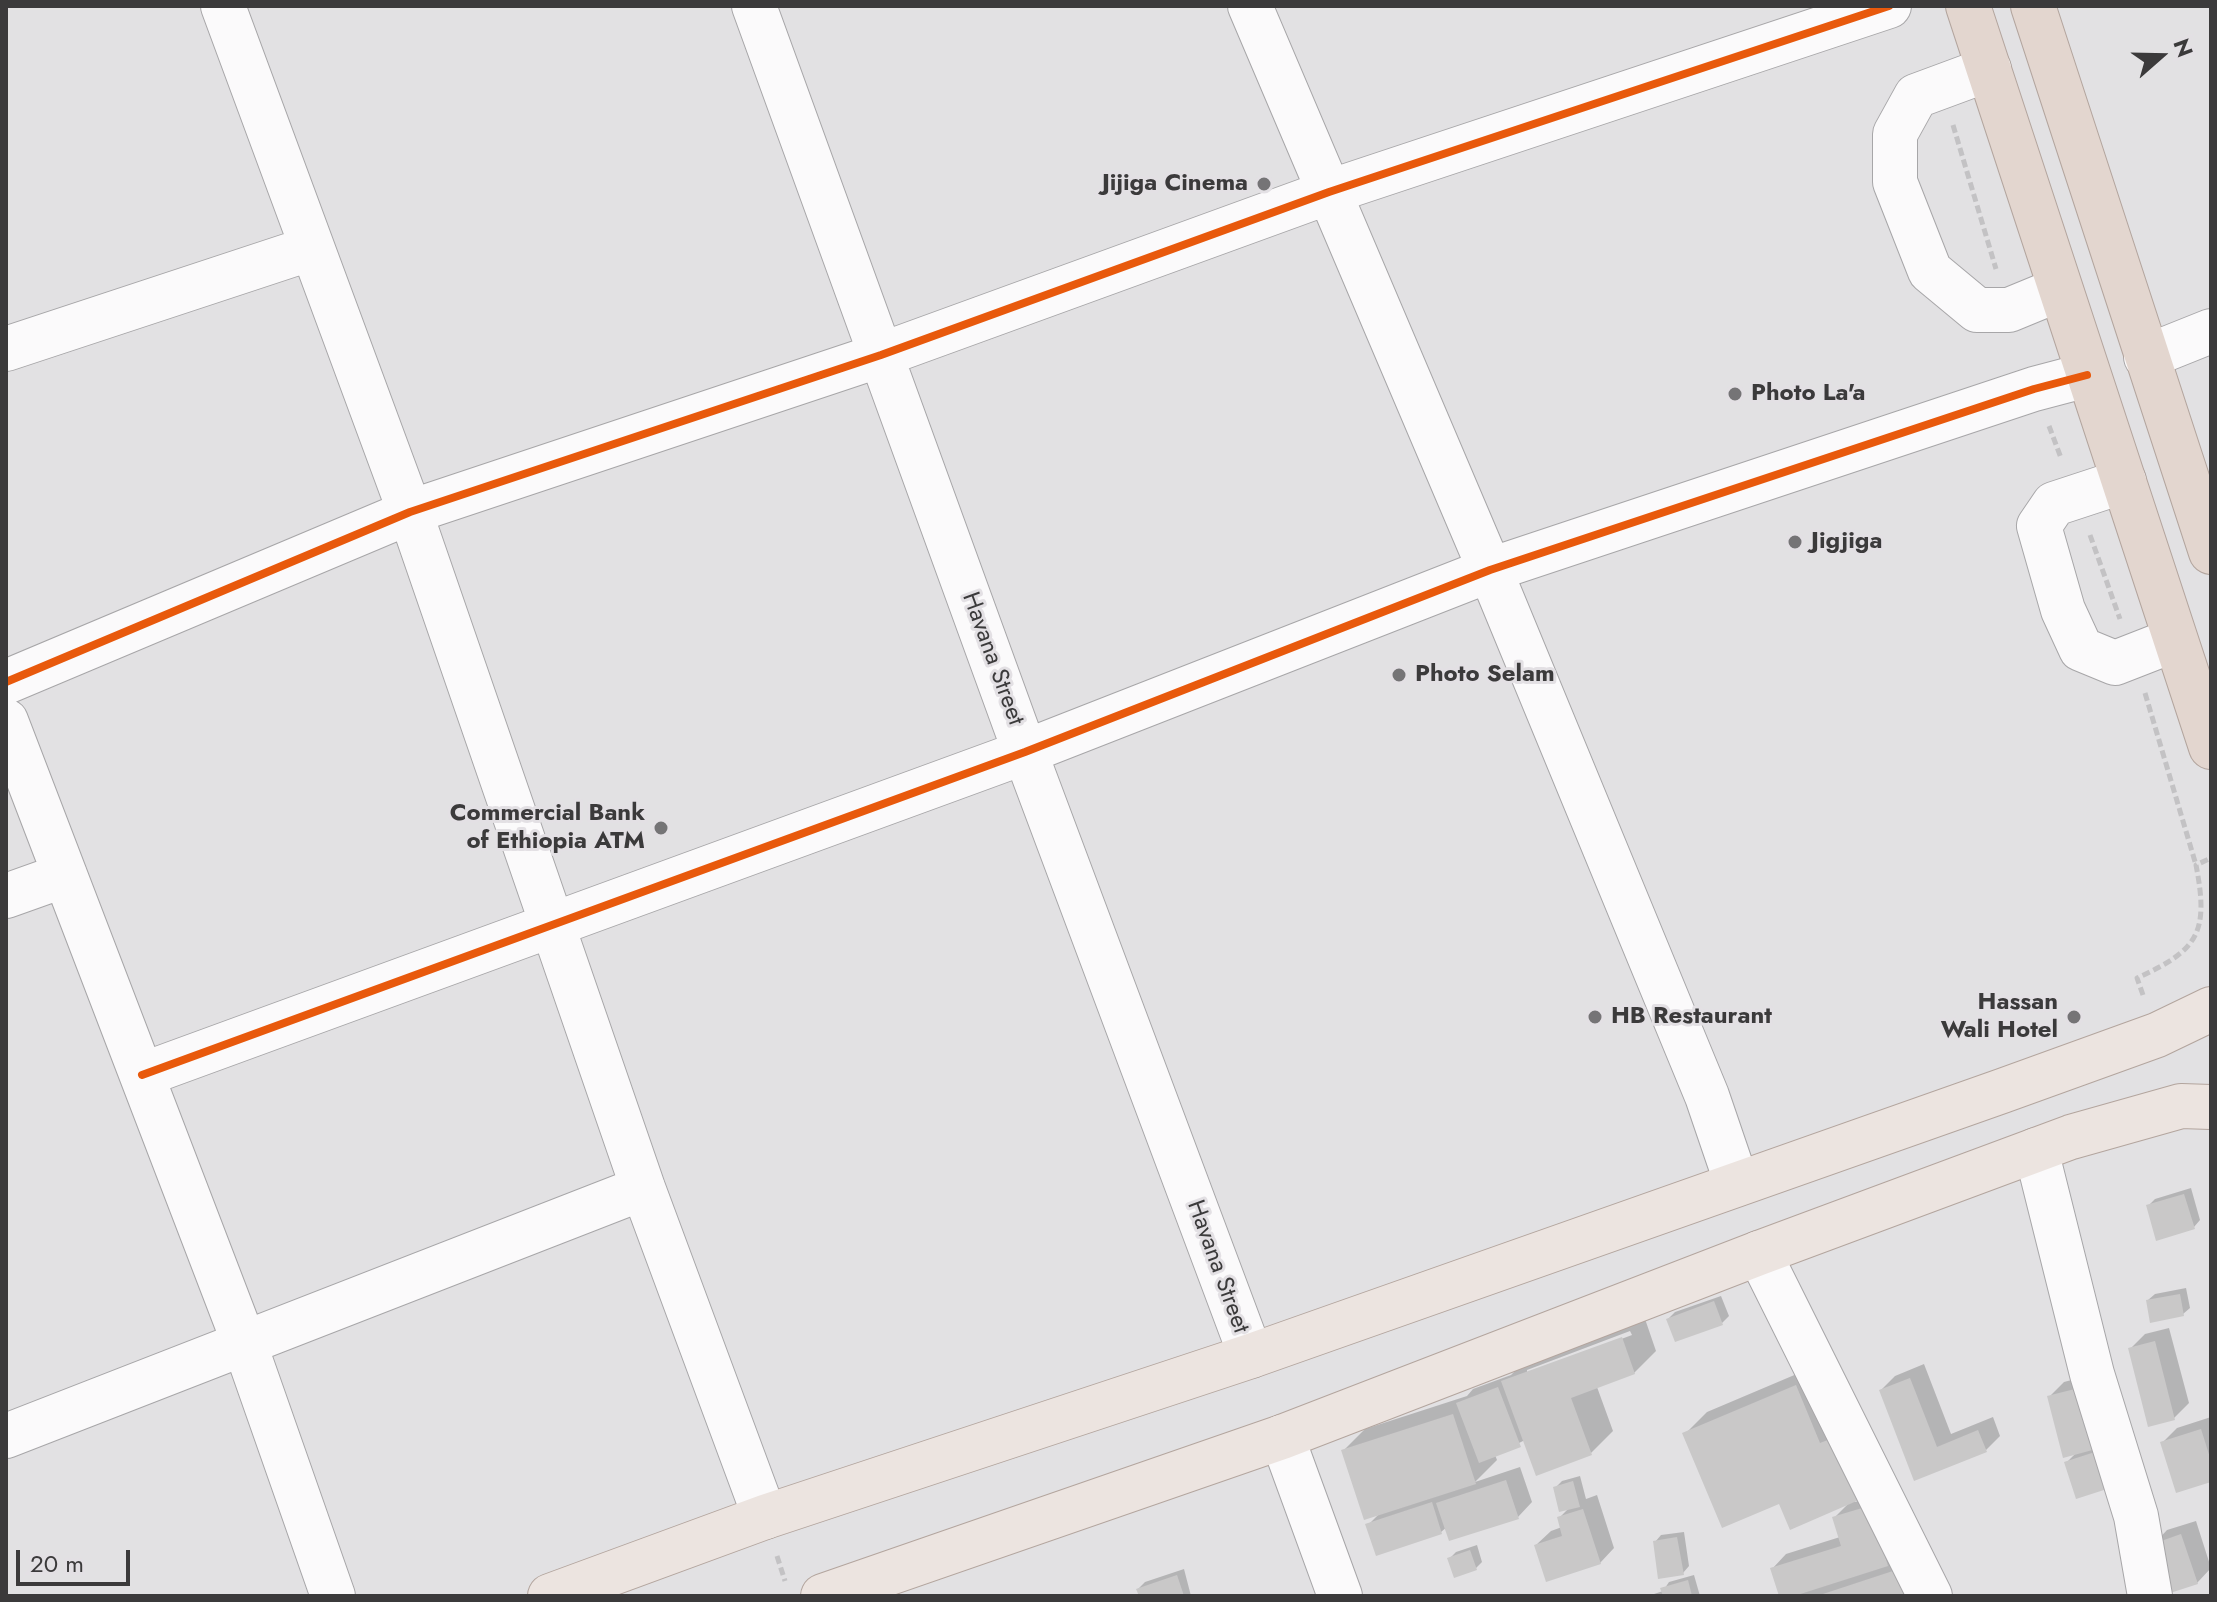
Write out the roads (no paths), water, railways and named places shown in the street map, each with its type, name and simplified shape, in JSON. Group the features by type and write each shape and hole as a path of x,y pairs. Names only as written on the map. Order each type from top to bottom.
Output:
{"highway":[{"path":"1968,6 2211,747"},
{"path":"2033,6 2211,552"}],"main road":[{"path":"550,1596 765,1517 1251,1356 2157,1035 2211,1009"},
{"path":"823,1596 1282,1437 2036,1150 2181,1106 2211,1107"}],"street":[{"path":"223,6 410,512 643,1188 765,1517"},
{"name":"Havana Street","path":"754,6 1025,752 1251,1356"},
{"path":"1250,6 1490,570 1707,1096 1737,1184"},
{"path":"6,682 410,512 881,355 1329,192 1889,6"},
{"path":"1989,69 1916,96 1895,134 1895,182 1930,271 1977,310 2009,310 2060,289"},
{"path":"6,349 312,248"},
{"path":"2146,357 2211,331"},
{"path":"142,1075 1025,752 1490,570 2034,389 2087,375"},
{"path":"2124,481 2054,504 2039,526 2063,610 2081,649 2115,663 2174,640"},
{"path":"6,721 245,1345 333,1596"},
{"path":"6,896 65,875"},
{"path":"2036,1150 2092,1374 2136,1516 2150,1596"},
{"path":"6,1436 643,1188"},
{"path":"1759,1253 1930,1596"},
{"path":"1282,1437 1340,1596"}],"place":[{"name":"Jijiga Cinema","path":"1264,184"},
{"name":"Photo La'a","path":"1735,394"},
{"name":"Jigjiga","path":"1795,542"},
{"name":"Photo Selam","path":"1399,675"},
{"name":"Commercial Bank of Ethiopia ATM","path":"661,828"},
{"name":"HB Restaurant","path":"1595,1017"},
{"name":"Hassan Wali Hotel","path":"2074,1017"}]}
